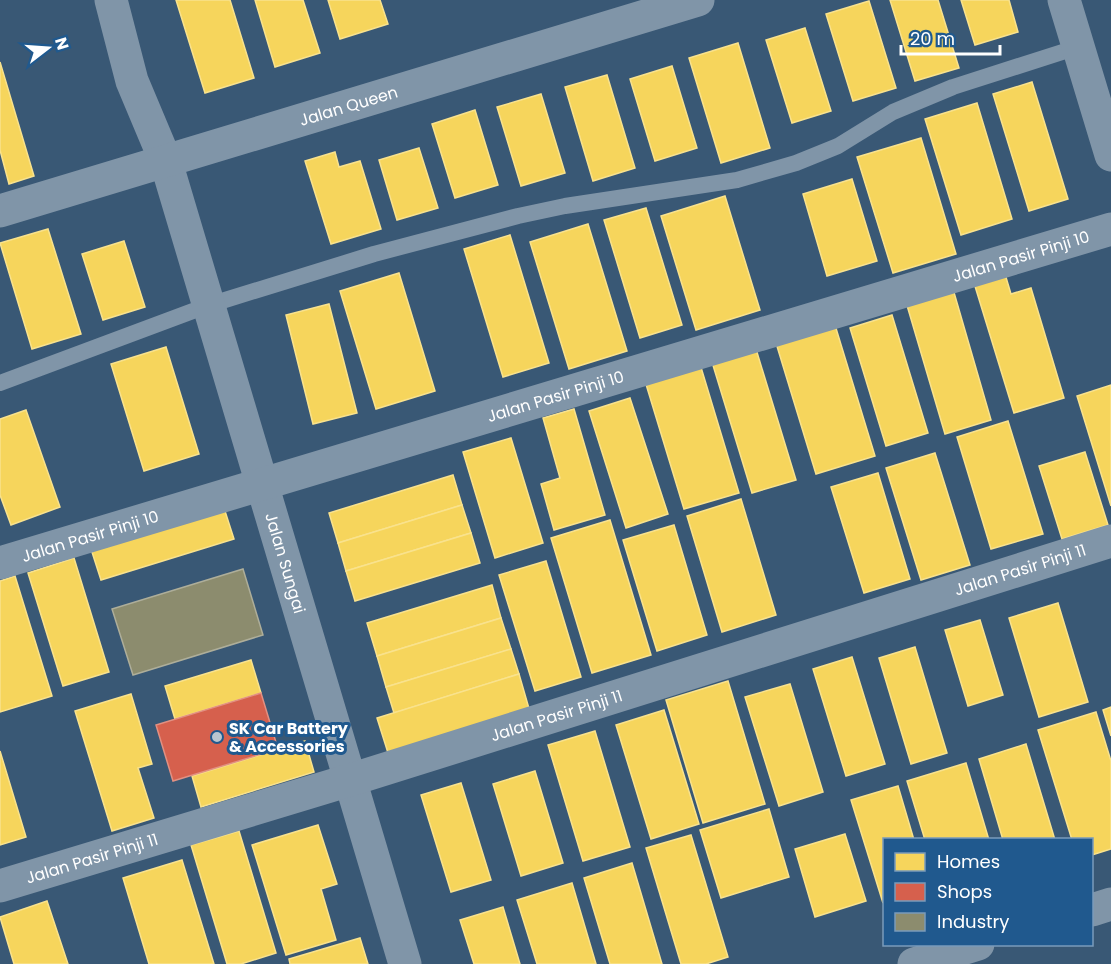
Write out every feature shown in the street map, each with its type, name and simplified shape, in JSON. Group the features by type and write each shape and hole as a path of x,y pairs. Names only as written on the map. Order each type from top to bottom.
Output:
{"street":[{"name":"Jalan Sungai","path":"111,0 132,81 166,162 405,964"},
{"name":"Jalan Queen","path":"0,211 698,0"},
{"path":"1064,0 1111,155"},
{"name":"Jalan Pasir Pinji 10","path":"0,563 1111,229"},
{"name":"Jalan Pasir Pinji 11","path":"0,886 350,780 1111,541"},
{"path":"1093,910 1111,904"},
{"path":"914,964 975,946"}],"lane":[{"path":"0,383 209,305 374,254 518,216 566,206 737,180 796,163 838,146 893,112 953,87 1078,47"}],"building: Homes":[{"path":"176,0 230,0 254,78 205,93"},
{"path":"255,0 303,0 320,53 275,67"},
{"path":"328,0 380,0 388,24 340,39"},
{"path":"890,0 938,0 959,68 915,81"},
{"path":"961,0 1009,0 1018,32 975,45"},
{"path":"869,1 896,88 853,101 826,14"},
{"path":"805,28 831,111 792,123 766,40"},
{"path":"738,43 770,148 721,163 689,58"},
{"path":"0,62 34,176 9,184 0,150"},
{"path":"672,66 697,148 655,161 630,79"},
{"path":"607,75 635,168 593,181 565,87"},
{"path":"1032,82 1068,199 1029,211 993,94"},
{"path":"541,94 565,173 521,186 497,107"},
{"path":"977,103 1012,219 961,235 925,119"},
{"path":"475,110 498,185 455,198 432,124"},
{"path":"921,138 956,254 893,273 857,157"},
{"path":"419,148 438,208 397,220 379,160"},
{"path":"335,152 339,167 360,161 381,229 331,244 305,161"},
{"path":"852,179 877,261 827,276 803,194"},
{"path":"725,196 760,310 696,330 661,216"},
{"path":"646,208 682,325 640,338 604,220"},
{"path":"588,224 627,351 569,369 530,242"},
{"path":"48,229 81,334 32,349 0,243"},
{"path":"510,235 549,363 503,377 464,249"},
{"path":"124,241 145,307 103,320 82,254"},
{"path":"399,273 435,391 376,409 340,291"},
{"path":"1005,274 1011,294 1031,288 1064,398 1014,413 974,283"},
{"path":"953,289 991,420 945,434 906,302"},
{"path":"329,304 357,413 313,424 286,315"},
{"path":"892,315 928,433 886,446 850,328"},
{"path":"835,325 875,456 816,474 776,343"},
{"path":"166,347 199,454 144,471 111,364"},
{"path":"756,349 796,480 752,493 712,362"},
{"path":"700,364 739,493 684,509 645,381"},
{"path":"1111,385 1111,506 1077,396"},
{"path":"630,398 668,514 626,528 589,411"},
{"path":"574,409 605,515 554,530 541,484 560,478 543,418"},
{"path":"26,410 60,507 11,525 0,495 0,419"},
{"path":"1008,421 1043,534 991,549 957,437"},
{"path":"511,438 543,543 495,558 463,452"},
{"path":"1085,452 1108,525 1062,539 1039,466"},
{"path":"935,453 970,565 921,580 886,468"},
{"path":"878,473 910,579 864,593 831,487"},
{"path":"453,475 462,505 338,543 329,513"},
{"path":"741,499 776,615 722,632 687,516"},
{"path":"462,505 471,533 346,571 338,543"},
{"path":"224,508 234,539 101,580 91,549"},
{"path":"610,520 651,655 592,673 551,538"},
{"path":"674,525 707,635 657,651 623,540"},
{"path":"471,533 480,563 355,601 346,571"},
{"path":"74,558 109,672 63,686 28,573"},
{"path":"546,561 581,677 535,691 499,575"},
{"path":"15,576 52,696 0,712 0,581"},
{"path":"492,585 501,618 377,656 367,623"},
{"path":"1058,603 1088,702 1039,717 1009,618"},
{"path":"501,618 511,649 386,687 377,656"},
{"path":"980,620 1003,695 968,706 945,630"},
{"path":"915,647 947,753 911,764 879,658"},
{"path":"511,649 519,674 394,713 386,687"},
{"path":"852,657 885,764 846,776 813,669"},
{"path":"251,660 261,693 175,719 165,686"},
{"path":"519,674 530,712 389,756 377,718"},
{"path":"728,681 765,804 703,823 666,700"},
{"path":"790,684 823,792 779,806 745,697"},
{"path":"131,694 152,764 138,768 154,818 112,831 75,711"},
{"path":"1111,707 1111,736 1103,710"},
{"path":"664,710 699,824 651,839 616,725"},
{"path":"1096,712 1111,761 1111,849 1093,855 1093,838 1071,838 1038,730"},
{"path":"595,731 630,847 583,861 548,745"},
{"path":"305,741 314,772 201,807 192,776"},
{"path":"1026,744 1054,838 1002,838 979,759"},
{"path":"0,751 26,837 0,845"},
{"path":"966,763 988,838 924,838 907,781"},
{"path":"535,771 563,863 521,876 493,784"},
{"path":"461,783 491,880 451,892 421,795"},
{"path":"898,786 913,838 883,838 883,903 851,800"},
{"path":"769,809 789,877 721,898 700,830"},
{"path":"318,825 337,884 321,889 336,940 286,955 252,845"},
{"path":"239,831 276,953 241,964 227,964 191,845"},
{"path":"845,834 866,901 815,917 795,849"},
{"path":"691,835 728,957 706,964 681,964 646,848"},
{"path":"182,860 214,964 149,964 123,878"},
{"path":"632,863 662,964 610,964 584,878"},
{"path":"572,883 596,964 537,964 517,900"},
{"path":"47,901 68,964 14,964 0,917"},
{"path":"503,907 520,964 474,964 460,920"},
{"path":"360,938 368,964 290,964 289,959"}],"building: Shops":[{"name":"SK Car Battery & Accessories","path":"261,693 278,749 173,781 156,725"}],"building: Industry":[{"path":"243,569 263,635 133,675 112,609"}],"place":[{"name":"SK Car Battery & Accessories","path":"217,737"}]}
